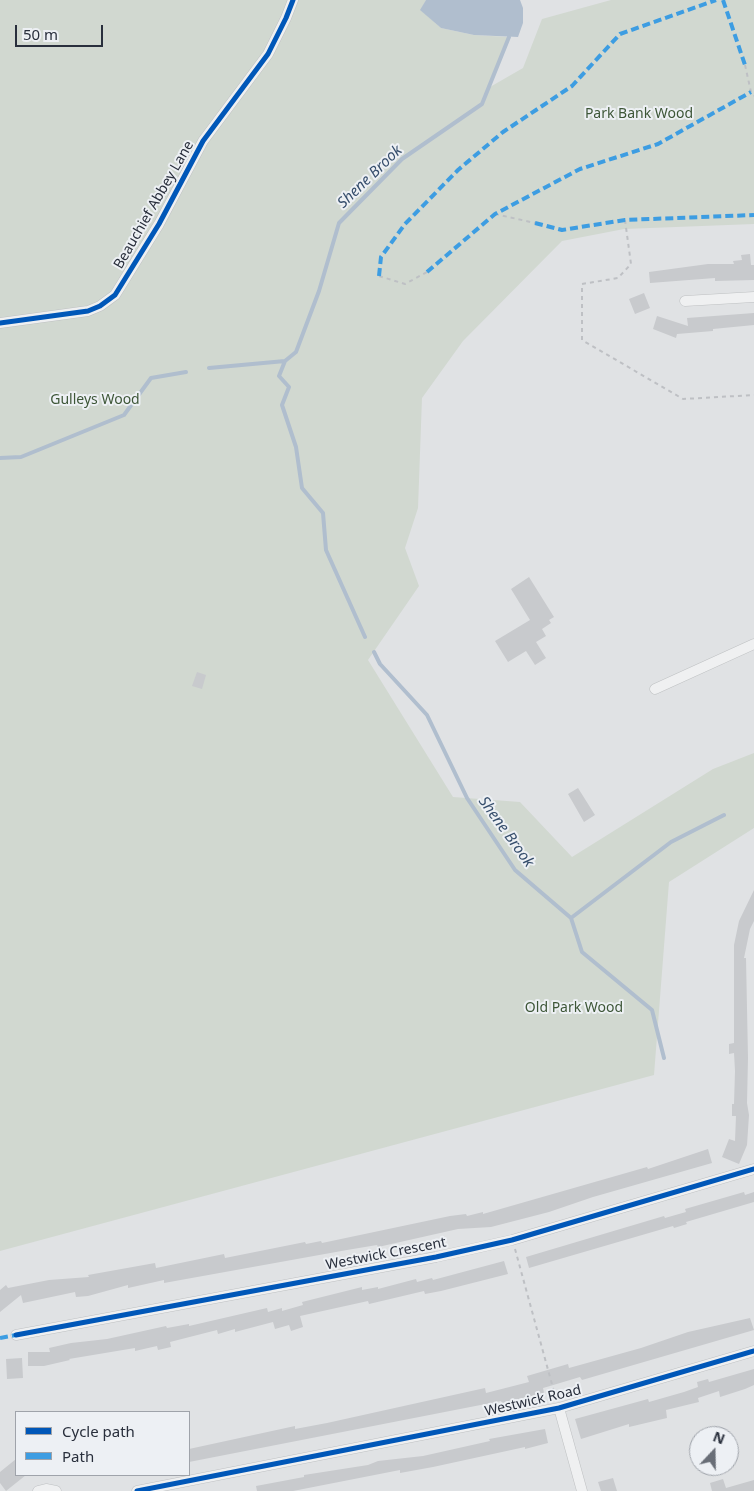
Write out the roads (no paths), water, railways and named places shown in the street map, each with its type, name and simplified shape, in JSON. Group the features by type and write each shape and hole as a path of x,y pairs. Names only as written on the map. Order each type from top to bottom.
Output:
{"street":[{"name":"Beauchief Abbey Lane","path":"0,323 88,311 100,306 115,295 159,224 203,141 268,54 283,25 292,0"},
{"path":"685,301 754,298"},
{"path":"655,689 754,644"},
{"name":"Westwick Crescent","path":"16,1335 416,1260 512,1240 754,1169"},
{"name":"Westwick Road","path":"137,1491 559,1408 754,1351"},
{"path":"559,1408 582,1491"},
{"path":"38,1491 46,1489 56,1491"}],"water":[{"path":"426,0 520,0 523,8 523,23 518,37 474,35 441,28 420,10"}],"waterway":[{"name":"Shene Brook","path":"209,368 285,361 296,352 319,291 339,223 402,159 482,104 509,37"},
{"name":"Shene Brook","path":"285,361 279,376 289,387 282,405 296,447 302,488 323,513 326,550 365,637"},
{"name":"Shene Brook","path":"0,458 21,457 124,415 151,378 186,372"},
{"name":"Shene Brook","path":"374,652 380,664 427,715 467,798 515,870 571,918 582,952 652,1010 664,1058"},
{"path":"571,918 671,842 724,815"}],"park label":[{"name":"Park Bank Wood","path":"639,114"},
{"name":"Gulleys Wood","path":"95,400"},
{"name":"Old Park Wood","path":"574,1008"}]}
